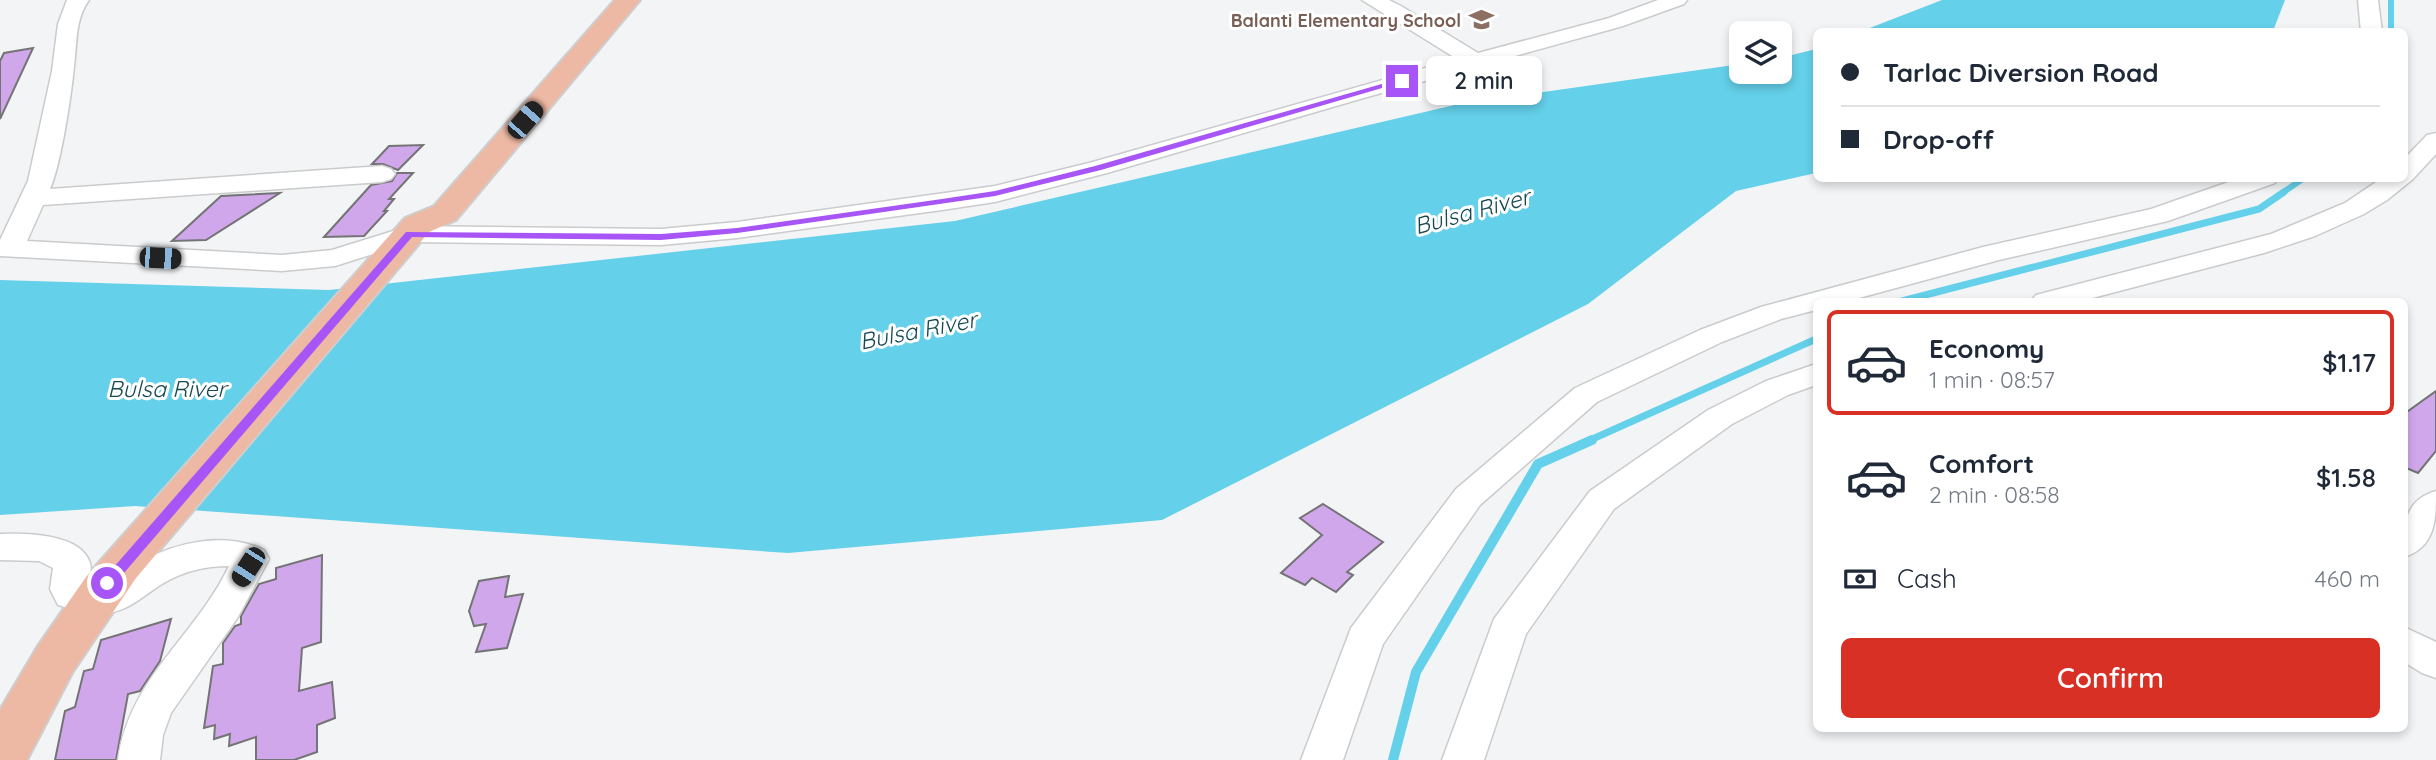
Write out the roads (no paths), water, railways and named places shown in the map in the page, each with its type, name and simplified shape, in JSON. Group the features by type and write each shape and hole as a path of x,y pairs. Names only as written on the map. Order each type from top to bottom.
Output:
{"main road":[{"path":"409,235 411,213 602,0"},
{"path":"1,760 53,660 107,583 409,235 445,213 628,0"}],"street":[{"path":"79,0 74,4 68,24 41,181 5,248 282,263 335,257 409,235 661,237 737,230 995,194 1098,168 1352,94 1616,22 1677,0"},
{"path":"1372,0 1394,10 1476,61"},
{"path":"2368,0 2372,28"},
{"path":"2408,170 2436,140"},
{"path":"34,198 382,174"},
{"path":"1826,298 1993,253 2159,215 2254,182"},
{"path":"2057,298 2299,234 2345,213 2386,190 2395,182"},
{"path":"1322,760 1365,639 1468,497 1586,396 1711,335 1771,313 1813,302"},
{"path":"1463,760 1508,629 1602,500 1720,417 1777,388 1813,375"},
{"path":"2408,539 2436,503"},
{"path":"0,547 45,548 65,556 72,564 69,589 71,595 107,583 119,596 149,573 186,559 230,552 244,554 251,559 215,619 168,684 138,742 139,760"},
{"path":"2408,644 2436,662"}],"water":[{"path":"1942,0 2285,0 2274,28 1870,28"},
{"name":"Bulsa River","path":"1813,50 1813,174 1736,191 1588,304 1162,520 788,553 135,506 0,515 0,280 329,290 955,221 1459,104 1729,66 1729,84 1792,84 1792,55"}],"waterway":[{"path":"2391,0 2391,28"},
{"path":"2282,193 2298,182"},
{"path":"1914,298 2259,209 2284,192"},
{"path":"1588,441 1813,340"},
{"path":"1393,760 1416,672 1538,464 1592,440"}],"place":[{"name":"Balanti Elementary School","path":"1481,20"}]}
